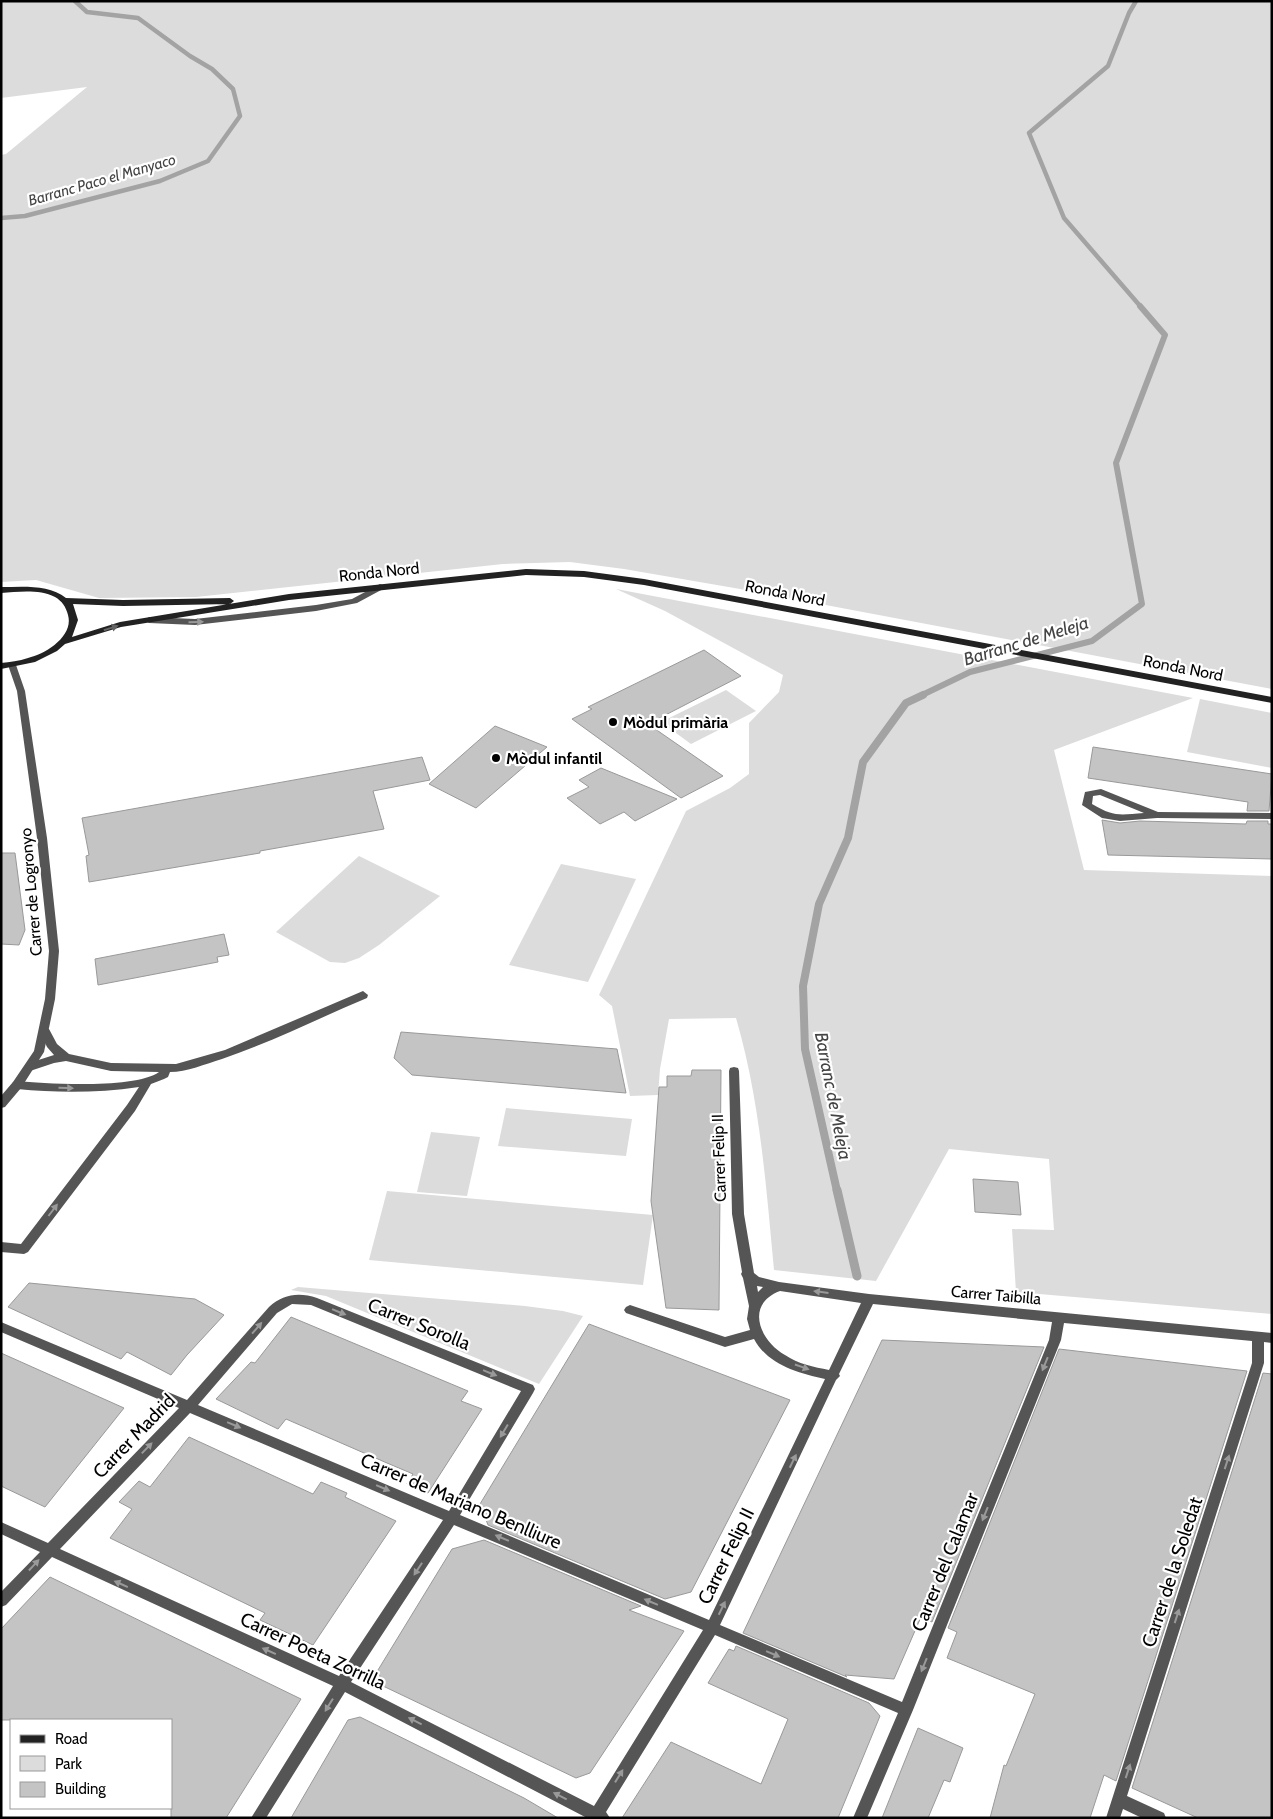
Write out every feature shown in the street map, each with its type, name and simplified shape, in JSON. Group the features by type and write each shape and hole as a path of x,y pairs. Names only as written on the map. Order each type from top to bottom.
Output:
{"main road":[{"name":"Ronda Nord","path":"64,642 120,625 288,598 499,574 526,572 584,574 644,582 1272,700"},
{"path":"1,590 15,588 35,589 53,594 66,601 74,610 76,620 73,632 64,642 50,652 32,660 1,666"},
{"name":"Ronda Nord","path":"66,601 123,603 201,602 288,598"}],"street":[{"path":"148,620 195,622 316,608 354,601 380,587"},
{"name":"Carrer de Logronyo","path":"1,1104 17,1085 39,1052 45,1032 54,951 41,829 21,692 12,665"},
{"path":"1157,815 1101,792 1088,794 1087,805 1105,816 1120,818 1157,815 1272,816"},
{"path":"45,1032 50,1045 58,1053 66,1057 111,1067 159,1068 165,1070 200,1063 242,1048 363,995"},
{"path":"30,1067 52,1059 66,1057"},
{"path":"17,1085 95,1089 148,1082 161,1077 165,1070"},
{"name":"Carrer Felip II","path":"734,1071 738,1214 747,1274 754,1304"},
{"path":"1,1247 24,1249 131,1108 148,1082"},
{"path":"747,1274 756,1281 780,1286"},
{"path":"780,1286 764,1292 754,1304 753,1317 758,1333 769,1351 780,1359 804,1369 834,1376"},
{"name":"Carrer Taibilla","path":"780,1286 869,1299 1265,1337"},
{"name":"Carrer Sorolla","path":"293,1299 313,1301 529,1389 452,1517"},
{"name":"Carrer Madrid","path":"1,1601 189,1406 273,1310 284,1301 293,1299"},
{"name":"Carrer Felip II","path":"598,1816 712,1628 834,1376 869,1299"},
{"path":"630,1310 725,1342 758,1333"},
{"name":"Carrer del Calamar","path":"860,1818 906,1710 1055,1340 1059,1317"},
{"name":"Carrer de Mariano Benlliure","path":"1,1327 906,1710"},
{"name":"Carrer de la Soledat","path":"1113,1818 1265,1337"},
{"path":"258,1818 342,1684 452,1517"},
{"name":"Carrer Poeta Zorrilla","path":"1,1528 342,1684 598,1816"},
{"path":"1119,1800 1159,1818"}],"green space":[{"path":"1,1 1272,1 1272,689 746,590 624,569 570,562 503,564 196,597 99,598 36,580 1,582 1,155 6,154 87,87 1,98"},
{"path":"616,589 1193,698 1054,750 1084,870 1272,876 1272,1314 1016,1292 1012,1229 1054,1230 1049,1159 949,1149 876,1281 774,1270 761,1143 751,1080 736,1018 669,1019 660,1069 658,1095 630,1096 612,1006 599,995 686,811 730,788 749,774 749,723 779,692 783,675 665,611"},
{"path":"726,690 756,711 691,744 661,722"},
{"path":"1200,699 1272,713 1272,768 1187,752"},
{"path":"359,856 440,896 379,945 359,958 345,963 330,962 276,932"},
{"path":"561,864 636,879 588,982 509,965"},
{"path":"506,1108 632,1119 626,1156 498,1146"},
{"path":"431,1132 480,1137 467,1196 417,1192"},
{"path":"387,1191 653,1215 643,1285 369,1260"},
{"path":"298,1287 525,1306 563,1311 583,1316 539,1384 326,1296 291,1290"}],"building":[{"name":"Mòdul primària","path":"704,650 741,676 648,724 723,776 681,798 572,719 592,709 588,707"},
{"name":"Mòdul infantil","path":"495,726 547,747 476,808 429,784"},
{"path":"1093,747 1272,774 1269,811 1247,811 1248,802 1088,778"},
{"path":"422,757 430,780 373,791 384,829 260,851 260,853 89,882 86,856 89,855 82,818"},
{"path":"601,768 677,799 635,821 624,812 600,824 567,798 589,787 579,780"},
{"path":"1102,820 1120,823 1140,821 1246,824 1247,821 1268,821 1268,824 1272,824 1272,859 1108,855"},
{"path":"1,853 15,853 25,930 19,945 1,944"},
{"path":"224,934 229,955 217,957 218,962 98,985 95,959"},
{"path":"401,1032 617,1049 626,1093 412,1075 394,1058"},
{"path":"692,1070 721,1070 719,1310 666,1308 651,1201 659,1087 667,1087 667,1076 691,1076"},
{"path":"973,1179 1018,1182 1021,1215 975,1212"},
{"path":"29,1283 195,1299 224,1315 171,1375 127,1352 121,1359 8,1307"},
{"path":"291,1317 468,1391 461,1401 482,1409 428,1493 407,1484 413,1474 286,1419 278,1429 216,1399 251,1362 255,1363"},
{"path":"589,1324 790,1400 691,1592 665,1599 488,1525 480,1504"},
{"path":"882,1340 1044,1347 932,1622 921,1617 894,1679 845,1675 847,1677 743,1633"},
{"path":"1059,1349 1247,1371 1116,1781 1104,1775 1090,1818 990,1818 1004,1765 1006,1766 1035,1694 947,1658 957,1632 948,1628"},
{"path":"1,1353 124,1408 45,1507 1,1486"},
{"path":"1263,1373 1272,1374 1272,1818 1198,1818 1132,1788"},
{"path":"189,1437 313,1494 321,1482 347,1493 345,1497 396,1521 313,1645 260,1620 265,1613 110,1538 132,1509 119,1502 139,1481 150,1487"},
{"path":"484,1540 641,1606 629,1610 684,1631 590,1773 576,1778 383,1686 378,1670 452,1549"},
{"path":"50,1577 301,1699 226,1818 171,1818 172,1719 1,1720 1,1629"},
{"path":"736,1646 869,1703 880,1716 838,1818 622,1818 671,1742 761,1784 788,1719 708,1683 729,1649 734,1651"},
{"path":"360,1717 524,1798 558,1818 291,1818 348,1720"},
{"path":"918,1728 963,1748 950,1782 944,1780 928,1818 882,1818"}],"waterway":[{"name":"Barranc Paco el Manyaco","path":"1,218 25,216 160,181 208,161 240,116 233,89 212,69 190,56 138,18 87,12 75,1"},
{"name":"Barranc de Meleja","path":"1136,1 1129,13 1108,66 1029,133 1064,218 1141,307"},
{"name":"Barranc de Meleja","path":"920,696 970,672 1092,641 1142,604 1116,463 1165,335 1140,306"},
{"name":"Barranc de Meleja","path":"837,1191 805,1049 803,986 819,904 848,838 863,762 906,703 923,695"},
{"name":"Barranc de Meleja","path":"837,1190 857,1276"}],"place":[{"name":"Mòdul primària","path":"613,722"},
{"name":"Mòdul infantil","path":"496,758"}]}
